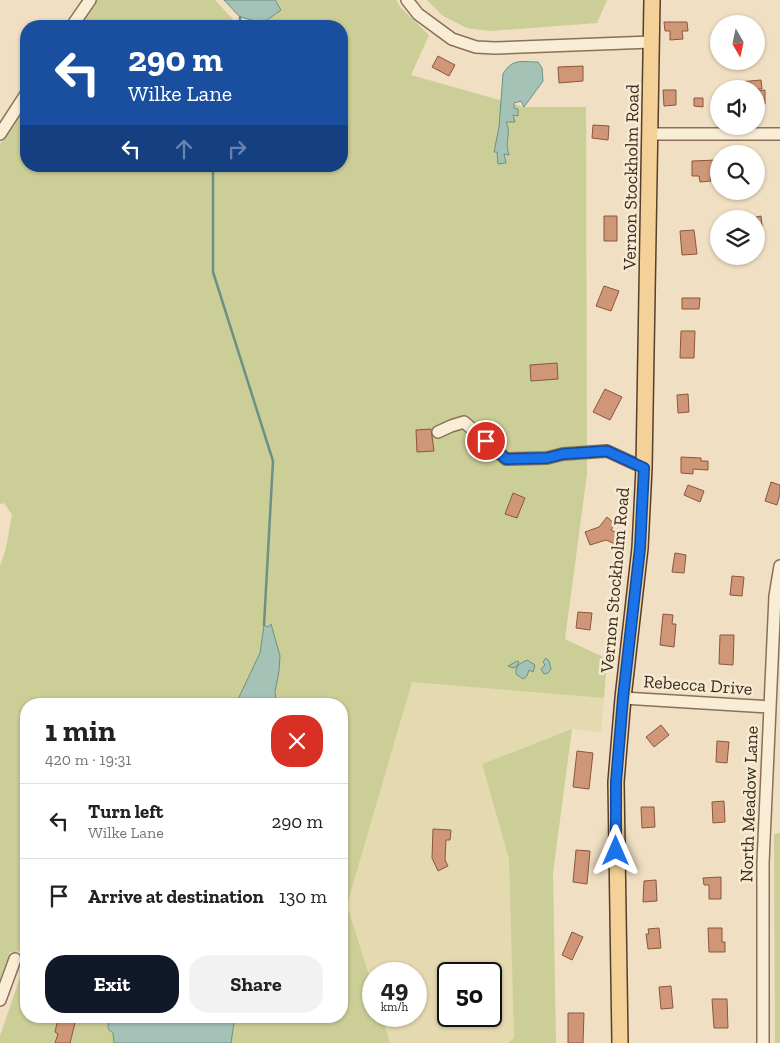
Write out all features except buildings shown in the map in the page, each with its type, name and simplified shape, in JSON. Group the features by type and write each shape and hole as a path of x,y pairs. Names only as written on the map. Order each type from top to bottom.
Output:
{"main road":[{"name":"Vernon Stockholm Road","path":"620,1043 616,782 623,698 640,548 644,468 652,0"}],"street":[{"path":"76,20 90,0"},
{"path":"407,0 418,14 452,39 476,47 495,48 651,42"},
{"path":"0,134 20,103"},
{"path":"650,134 780,134"},
{"path":"438,432 464,422 506,459 547,458 563,454 607,451 644,468"},
{"name":"North Meadow Lane","path":"763,1043 763,863 775,596 780,566"},
{"name":"Rebecca Drive","path":"623,698 770,707"},
{"path":"0,1000 15,959"}],"shaded area":[{"path":"224,0 275,0 281,10 267,20 252,20 240,17"},
{"path":"538,62 542,68 543,81 524,107 521,101 514,103 514,108 518,109 518,116 513,115 515,122 506,122 508,126 507,145 509,155 504,154 506,163 498,164 497,152 494,152 499,127 503,74 514,63"},
{"path":"271,624 280,656 276,698 239,698 260,653 264,625 268,627"},
{"path":"546,658 551,669 548,673 544,674 541,669 545,665 543,662"},
{"path":"527,660 535,665 533,672 529,670 527,676 523,679 516,674 518,665"},
{"path":"517,661 519,662 514,668 508,666"},
{"path":"412,682 604,698 601,732 572,729 482,764 509,859 514,1039 508,1043 390,1043 385,1027 427,1027 427,962 365,962 348,908 348,902"},
{"path":"108,1023 234,1023 231,1043 114,1043 113,1033 108,1029"}],"green space":[{"path":"96,0 215,0 233,20 82,20"},
{"path":"275,0 396,0 401,8 429,35 411,75 524,107 586,107 587,474 565,639 607,659 604,698 412,682 348,902 348,698 276,698 276,682 279,671 271,624 268,627 264,625 260,653 239,698 20,698 20,951 10,952 0,980 0,566 6,548 12,515 4,503 0,504 0,144 20,113 20,172 348,172 348,20 267,20 280,10"},
{"path":"427,0 607,0 597,23 490,31 467,28 443,16"},
{"path":"572,729 553,873 556,1043 508,1043 514,1038 509,859 482,764"},
{"path":"780,833 780,1043 775,1043 774,834"},
{"path":"348,908 365,962 362,962 362,1027 385,1027 390,1043 231,1043 234,1023 348,1023"},
{"path":"20,978 20,1023 108,1023 108,1029 113,1033 114,1043 0,1043 0,1036"}],"waterway":[{"path":"213,172 213,272 273,461 264,625"}],"route":[{"path":"486,441 506,459 547,458 563,454 607,451 644,468 640,548 623,698 616,782 616,851"}]}
